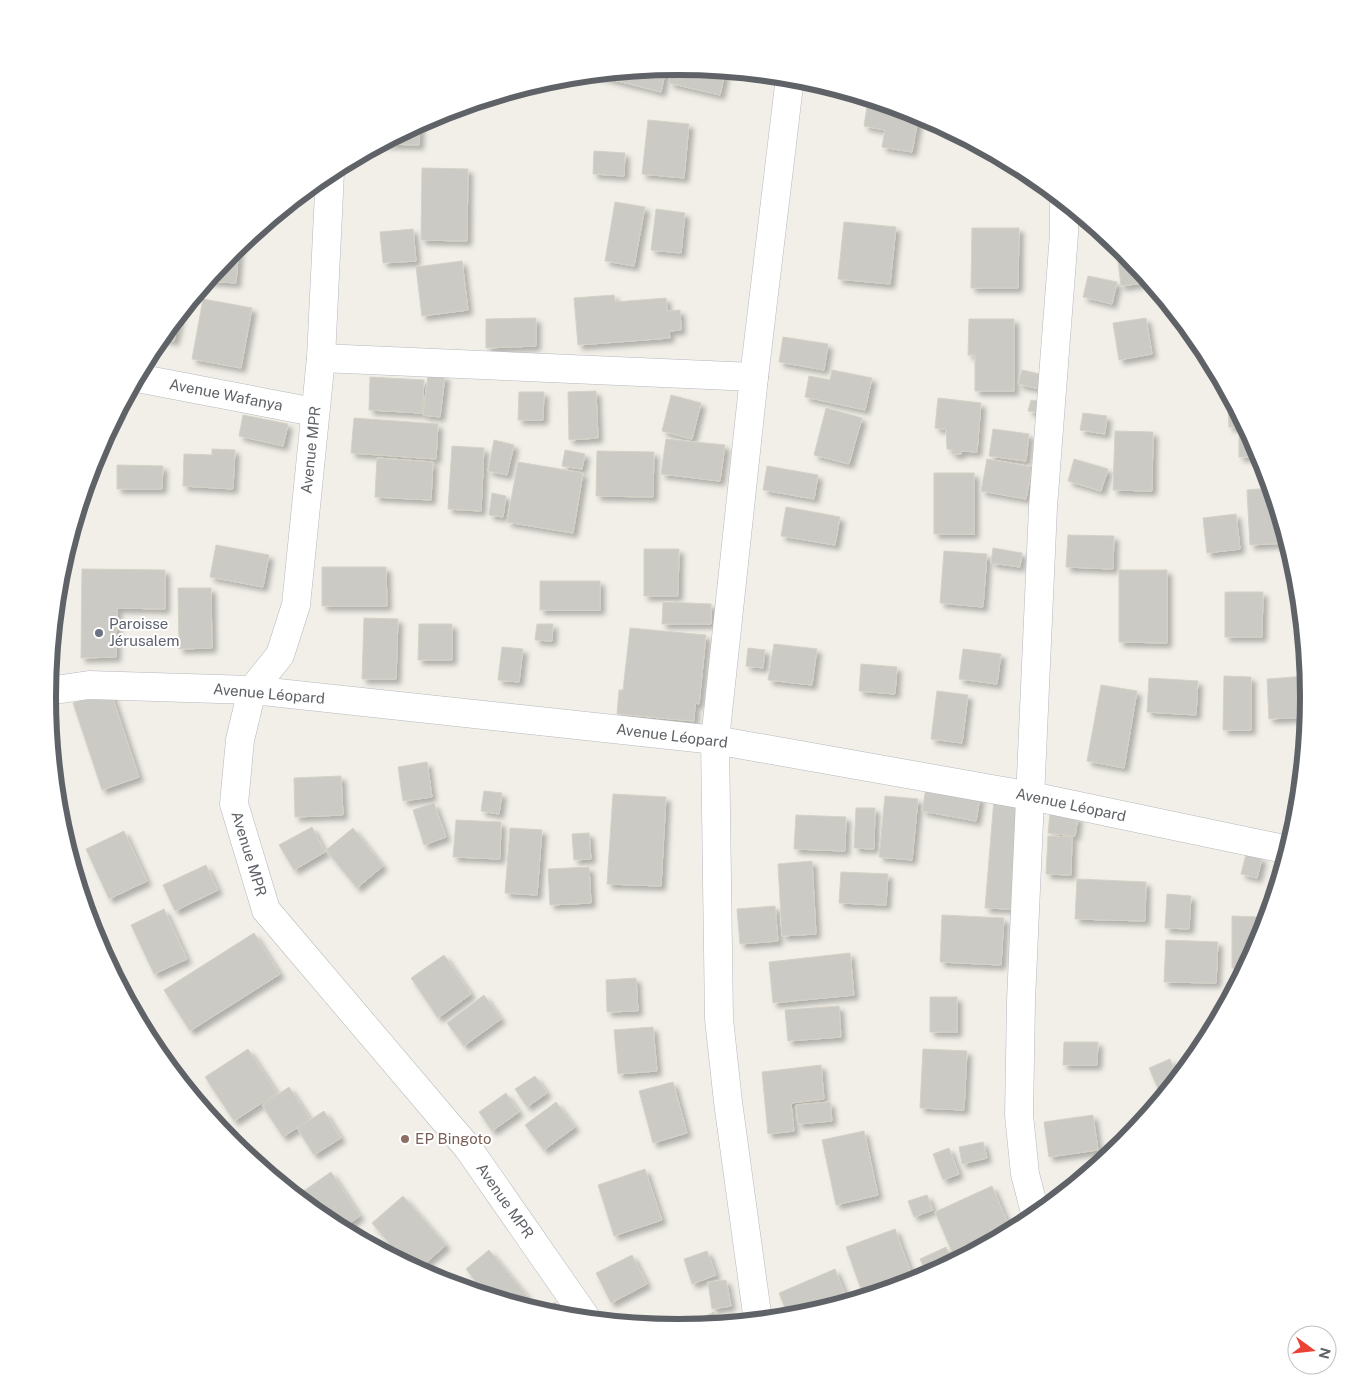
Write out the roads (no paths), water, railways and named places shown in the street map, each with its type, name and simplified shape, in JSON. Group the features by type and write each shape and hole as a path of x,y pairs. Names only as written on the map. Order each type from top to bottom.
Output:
{"street":[{"path":"757,1314 728,1102 719,1019 716,740 754,377 789,85"},
{"name":"Avenue MPR","path":"329,183 321,358 314,412 296,605 280,655 252,690 240,740 234,804 266,910 468,1148 581,1312"},
{"path":"1034,1208 1025,1174 1019,1115 1021,1001 1043,507 1064,234 1064,210"},
{"path":"321,358 754,377"},
{"name":"Avenue Wafanya","path":"144,379 314,412"},
{"name":"Avenue Léopard","path":"56,690 89,685 252,690 716,740 1031,796 1282,849"}],"place":[{"name":"Paroisse Jérusalem","path":"99,633"},
{"name":"EP Bingoto","path":"405,1139"}]}
